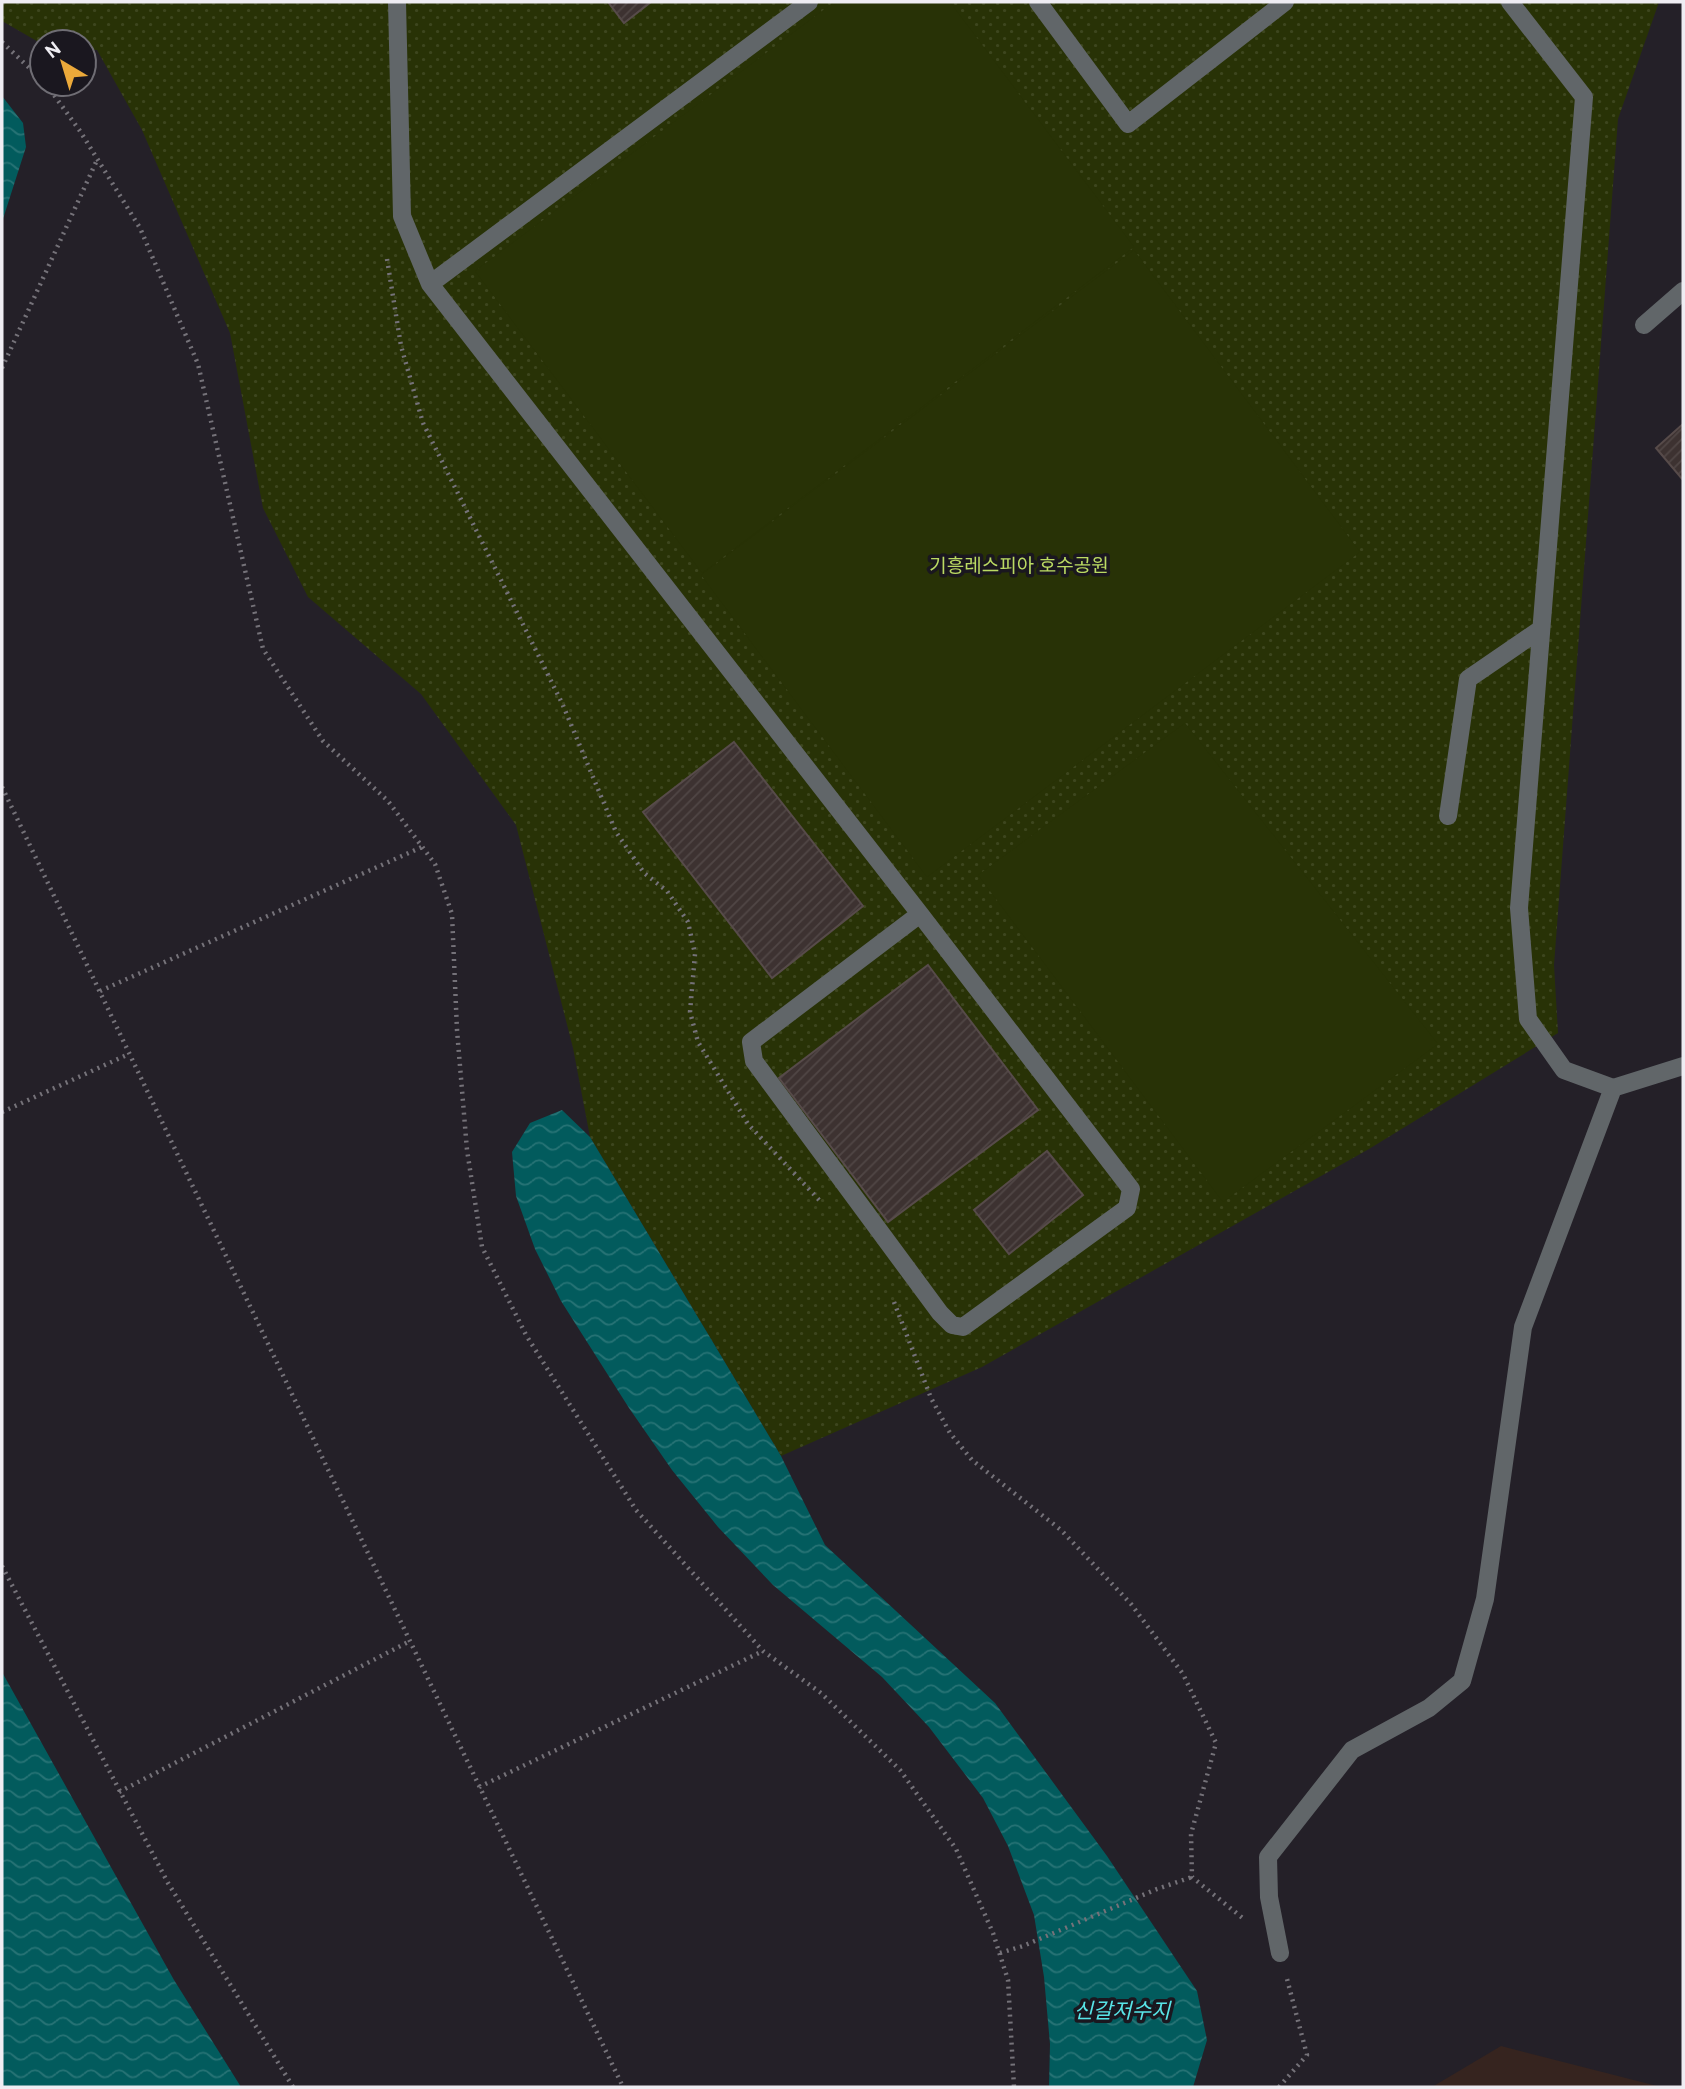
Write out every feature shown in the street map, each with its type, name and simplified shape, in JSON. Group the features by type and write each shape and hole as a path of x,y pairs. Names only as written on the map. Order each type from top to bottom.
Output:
{"street":[{"path":"397,2 402,216 429,284 920,914 1131,1189 1127,1208 963,1327 951,1325 940,1313 754,1061 751,1042 920,914"},
{"path":"429,284 809,2"},
{"path":"1038,2 1128,124 1285,2"},
{"path":"1510,2 1584,97 1518,908 1528,1019 1564,1070 1613,1088 1683,1066"},
{"path":"1644,325 1683,291"},
{"path":"1448,817 1468,679 1541,629"},
{"path":"1280,1953 1269,1897 1268,1857 1352,1750 1429,1708 1462,1681 1485,1599 1523,1327 1613,1088"}],"path":[{"path":"2,42 28,67"},
{"path":"56,98 140,228 198,364 264,649 323,741 388,801 435,864 452,914 457,1030 467,1150 482,1247 526,1335 636,1510 763,1651 821,1692 900,1770 956,1849 993,1933 1008,1980 1014,2087"},
{"path":"2,368 97,159"},
{"path":"2,787 623,2087"},
{"path":"100,991 422,847"},
{"path":"2,1112 129,1054"},
{"path":"2,1566 168,1883 293,2087"},
{"path":"120,1792 410,1641"},
{"path":"479,1787 763,1651"},
{"path":"1000,1952 1023,1946 1157,1889 1192,1877"},
{"path":"1279,2087 1307,2054"}],"shaded area":[{"path":"1501,2046 1661,2087 1432,2087"}],"green space":[{"name":"기흥레스피아 호수공원","path":"2,2 1659,2 1618,119 1554,965 1558,1033 1369,1149 982,1367 781,1456 590,1137 573,1048 516,825 421,694 308,597 263,508 230,333 142,130 98,52 98,28 28,28 28,36 2,21"},
{"path":"834,2 950,2 1134,247 702,573 475,271"},
{"path":"1134,250 1360,552 927,877 701,575"},
{"path":"1185,723 1438,1044 1223,1202 978,875"}],"water":[{"path":"2,96 23,123 26,147 2,222"},
{"name":"신갈저수지","path":"562,1110 590,1137 781,1456 825,1545 995,1703 1107,1856 1197,1991 1207,2040 1193,2087 1049,2087 1050,2044 1044,1977 1034,1915 1008,1846 983,1798 929,1727 882,1677 773,1585 718,1527 672,1470 629,1408 561,1301 535,1249 516,1196 512,1152 530,1123"},
{"path":"2,1672 174,1980 241,2087 2,2087"}],"building":[{"path":"608,2 651,2 624,23"},
{"path":"1683,424 1683,480 1656,448"},
{"path":"734,742 863,906 772,978 643,812"},
{"path":"928,965 1038,1110 888,1222 779,1078"},
{"path":"1047,1151 1083,1195 1009,1254 974,1210"}]}
